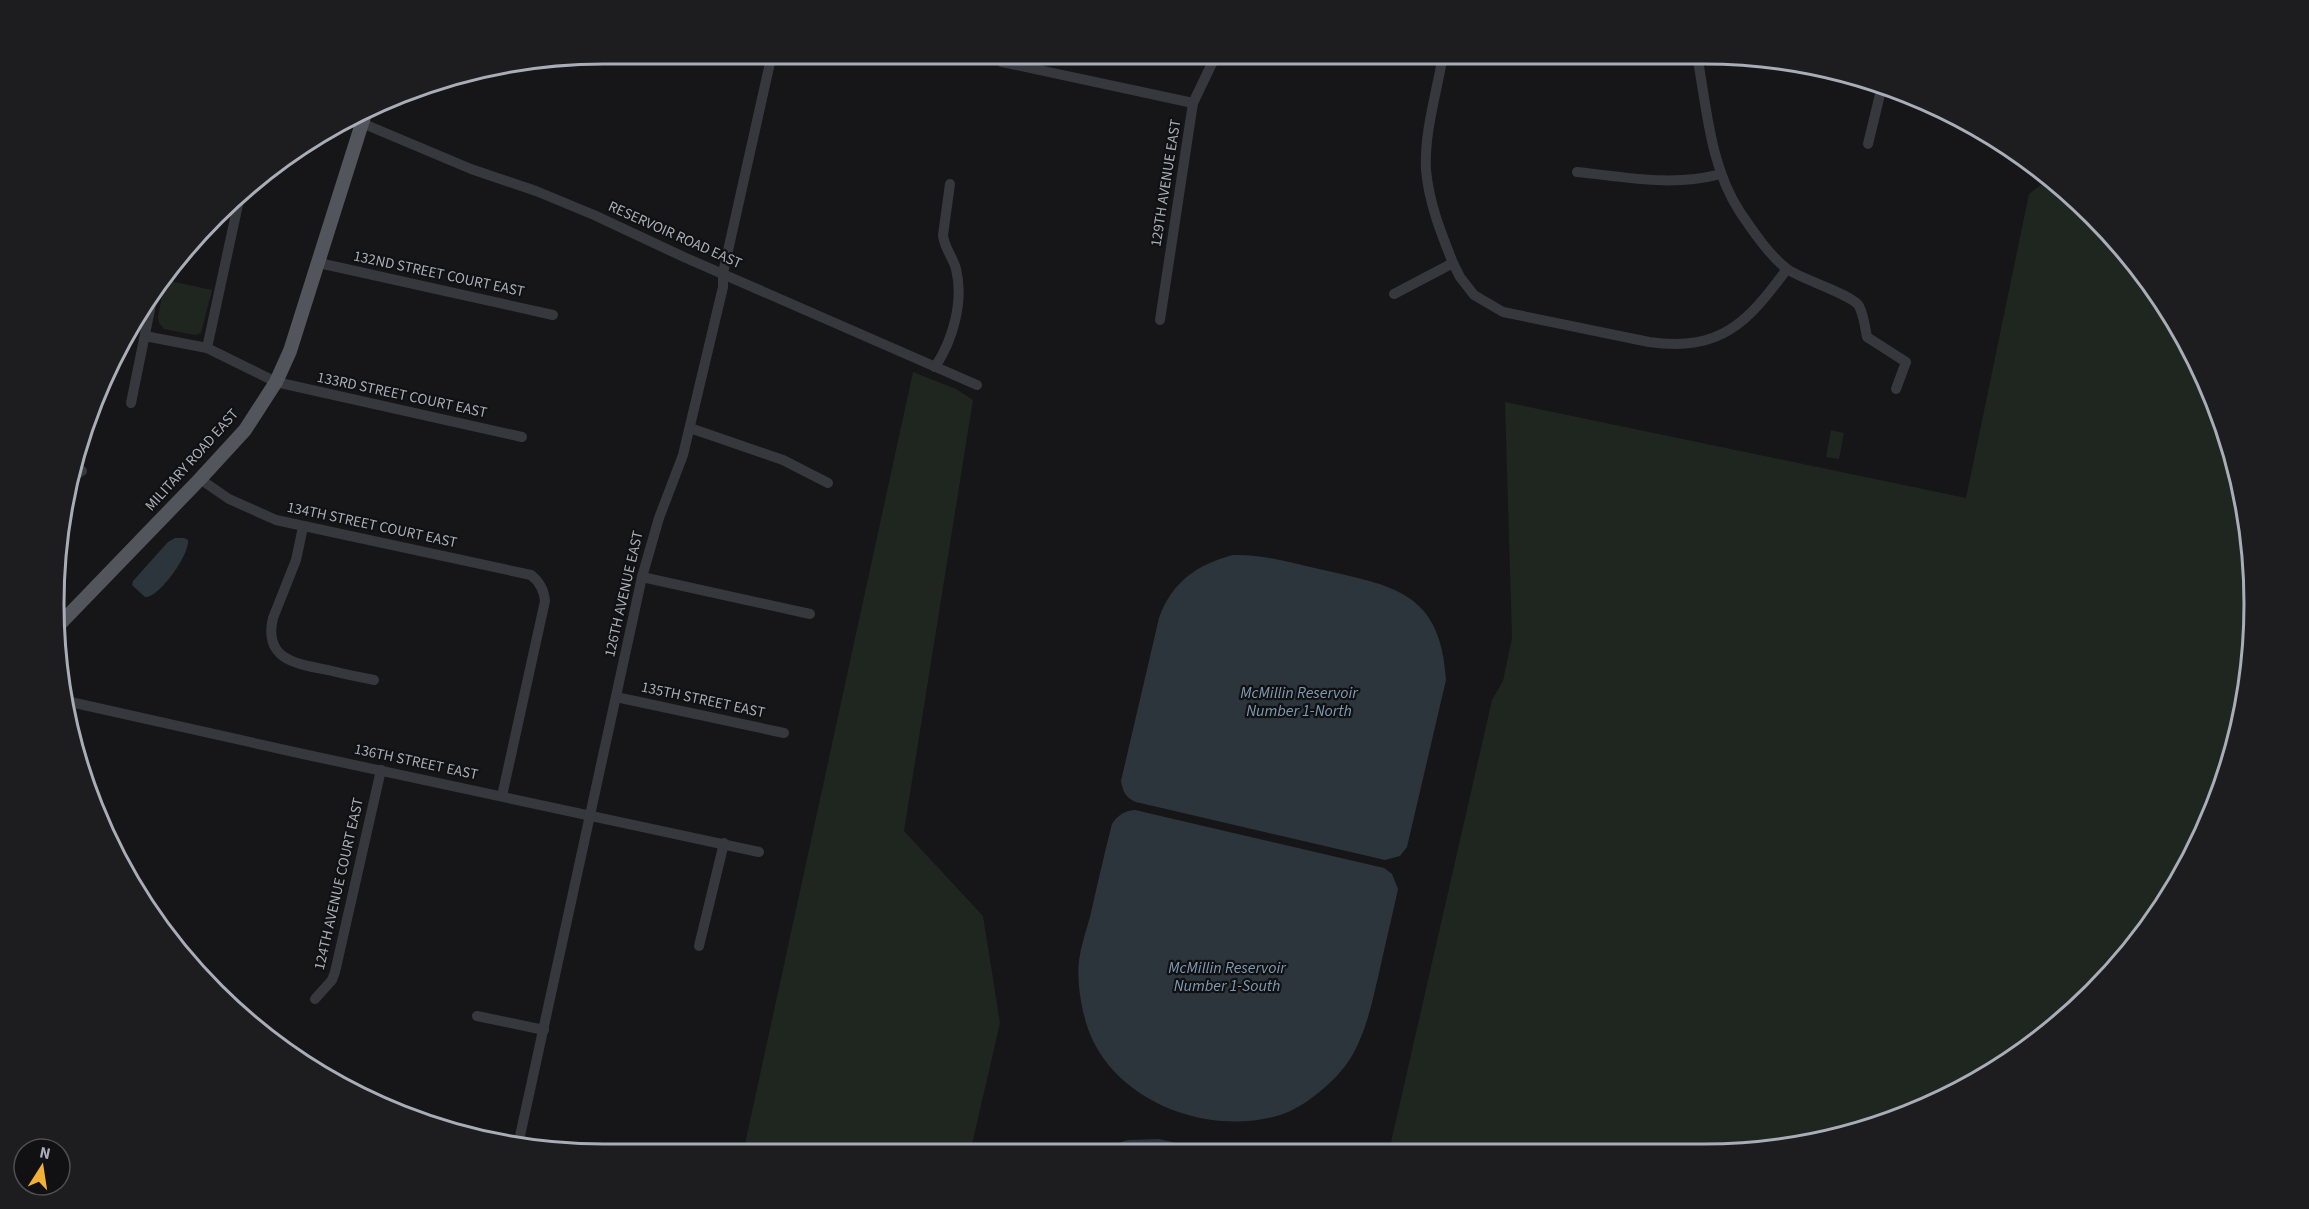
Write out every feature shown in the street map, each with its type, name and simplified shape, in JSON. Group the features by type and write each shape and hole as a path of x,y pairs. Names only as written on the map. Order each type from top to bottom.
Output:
{"main road":[{"name":"MILITARY ROAD EAST","path":"65,619 245,430 276,382 290,351 319,263 360,123"}],"street":[{"name":"126TH AVENUE EAST","path":"520,1138 642,577 690,428 723,287 723,273 770,64"},
{"path":"1011,64 1193,103"},
{"name":"129TH AVENUE EAST","path":"1160,320 1193,103 1212,64"},
{"path":"1441,64 1431,121 1426,169 1432,207 1453,263 1460,277 1474,295 1503,312 1669,345 1713,339 1730,331 1753,312 1787,269"},
{"path":"1698,64 1712,143 1721,174 1741,214 1775,258 1787,269 1828,290 1852,299 1858,304 1867,337 1906,362 1896,389"},
{"path":"1868,144 1880,94"},
{"name":"RESERVOIR ROAD EAST","path":"364,121 463,165 594,214 977,385"},
{"path":"1576,172 1670,182 1698,180 1721,174"},
{"path":"935,367 951,335 958,295 956,268 943,235 950,184"},
{"path":"207,348 237,210"},
{"name":"132ND STREET COURT EAST","path":"319,263 554,315"},
{"path":"1394,294 1453,263"},
{"path":"131,403 149,315"},
{"name":"133RD STREET COURT EAST","path":"145,336 207,348 276,382 522,437"},
{"path":"690,428 767,454 828,483"},
{"name":"134TH STREET COURT EAST","path":"200,479 250,510 303,526 531,575 541,586 545,601 502,796"},
{"path":"303,526 296,560 271,627 272,641 286,660 374,680"},
{"path":"642,577 810,614"},
{"name":"135TH STREET EAST","path":"616,697 784,733"},
{"name":"136TH STREET EAST","path":"74,703 759,852"},
{"name":"124TH AVENUE COURT EAST","path":"315,999 332,980 335,972 381,770"},
{"path":"699,946 724,843"},
{"path":"477,1016 544,1030"}],"shaded area":[{"path":"2042,184 2061,199 2110,248 2153,304 2189,366 2203,398 2216,431 2234,499 2240,534 2244,604 2240,675 2234,710 2216,778 2203,811 2189,843 2153,905 2110,961 2061,1010 2033,1033 2005,1053 1943,1089 1878,1116 1810,1134 1740,1143 1391,1144 1492,700 1503,681 1512,638 1505,402 1966,498 2029,194"},
{"path":"172,282 212,290 201,333 195,335 164,329 158,317 162,296"},
{"path":"913,372 956,389 973,400 904,831 983,916 1000,1023 972,1144 745,1144"},
{"path":"1831,430 1844,433 1839,459 1826,457"}],"water":[{"path":"175,538 188,540 184,555 165,583 151,595 145,597 132,585 133,581 168,542"},
{"name":"McMillin Reservoir Number 1-North","path":"1233,555 1277,559 1390,588 1423,610 1434,628 1442,650 1446,680 1407,847 1400,856 1385,860 1136,802 1130,799 1124,791 1121,781 1164,605 1178,585 1187,577 1208,564"},
{"name":"McMillin Reservoir Number 1-South","path":"1135,810 1384,868 1392,874 1398,889 1374,995 1360,1039 1350,1059 1337,1076 1299,1106 1280,1115 1251,1121 1220,1121 1190,1115 1161,1105 1134,1089 1112,1069 1095,1044 1081,1002 1078,974 1080,955 1112,824 1122,814"},
{"path":"1159,1139 1181,1144 1115,1144 1128,1140"}]}
